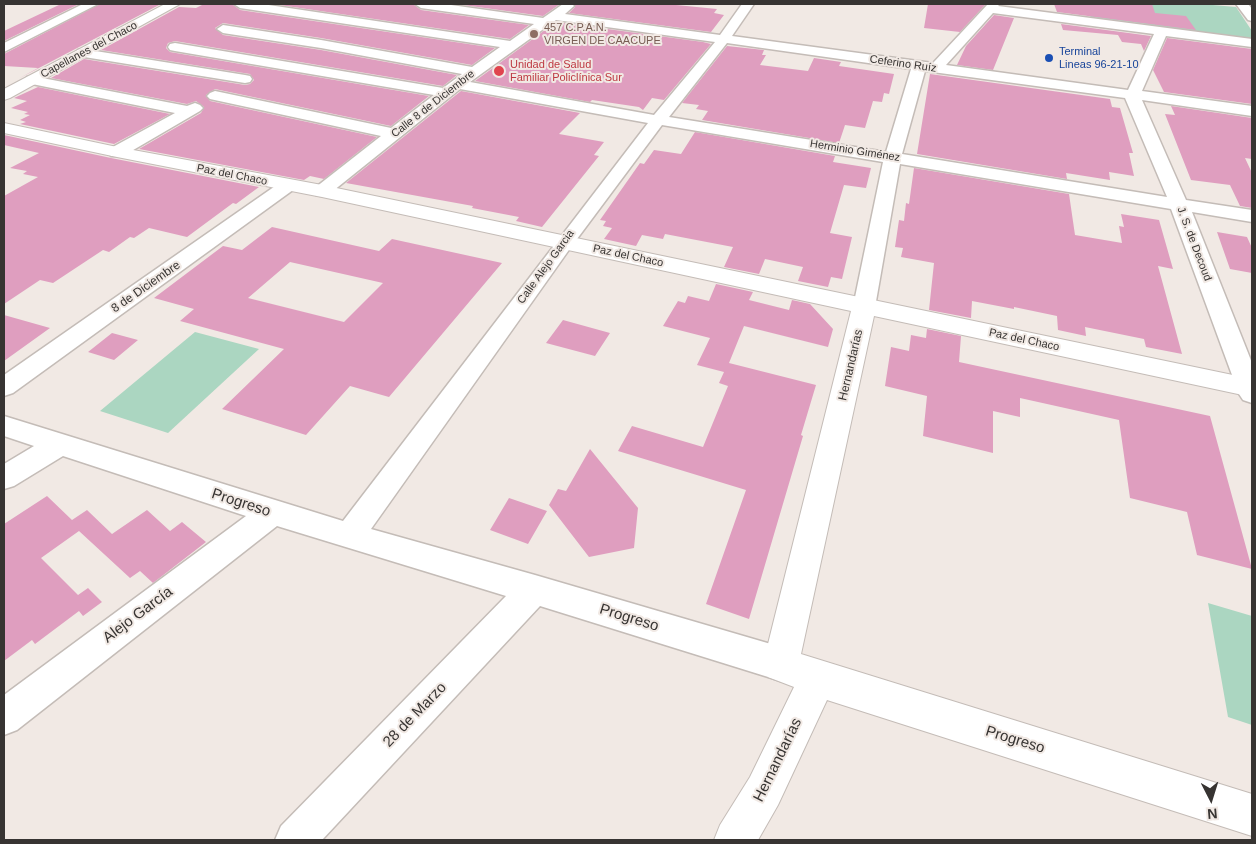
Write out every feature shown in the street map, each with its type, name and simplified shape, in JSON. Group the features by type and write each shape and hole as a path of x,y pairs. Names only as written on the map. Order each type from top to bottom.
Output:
{"street":[{"path":"4,48 92,4"},
{"name":"Capellanes del Chaco","path":"4,95 174,4"},
{"path":"240,4 512,45"},
{"name":"Ceferino Ruíz","path":"421,4 723,40 1252,111"},
{"name":"Calle 8 de Diciembre","path":"322,191 453,88 570,4"},
{"name":"Calle Alejo Garcia","path":"350,534 564,243 658,120 723,40 748,4"},
{"path":"1246,5 1252,17"},
{"path":"992,6 1160,32 1252,43"},
{"name":"Hernandarías","path":"781,664 864,307 893,157 927,68 992,6"},
{"path":"223,29 312,42 475,72"},
{"path":"1132,96 1160,32"},
{"name":"Herminio Giménez","path":"175,47 658,120 1252,216"},
{"path":"83,53 246,79 117,152"},
{"path":"32,80 189,111"},
{"path":"215,96 394,134"},
{"name":"J. S. de Decoud","path":"1132,96 1179,204 1252,390"},
{"name":"Paz del Chaco","path":"4,128 287,186 322,191 1252,390"},
{"name":"8 de Diciembre","path":"4,388 287,186"},
{"name":"Progreso","path":"4,426 272,513 350,534 781,664 818,678 1252,815"},
{"path":"4,478 59,445"},
{"name":"Alejo García","path":"4,717 272,513"},
{"name":"28 de Marzo","path":"295,840 535,589"},
{"name":"Hernandarías","path":"735,840 764,791 818,678"}],"green space":[{"path":"1100,4 1201,4 1236,7 1252,31 1252,40 1169,30 1146,24 1090,17"},
{"path":"195,332 259,349 168,433 100,411"},
{"path":"1208,603 1252,616 1252,725 1228,717"}],"building":[{"path":"61,4 79,4 4,41 4,31"},
{"path":"100,4 159,5 18,79 38,68 4,66 4,54"},
{"path":"204,4 232,4 240,10 495,48 472,65 321,38 223,23 215,28 223,35 321,50 457,75 443,86 175,41 168,43 166,48 170,52 429,96 391,126 215,89 206,95 210,101 377,137 324,179 310,176 304,180 139,149 201,113 204,107 196,101 187,104 51,78 84,59 245,85 250,84 254,80 250,74 101,50 179,7 196,8"},
{"path":"273,4 413,4 421,10 529,25 510,39"},
{"path":"456,4 560,4 543,16"},
{"path":"574,4 666,4 717,9 714,13 724,15 711,32 569,13 575,7"},
{"path":"928,4 986,4 960,32 924,28"},
{"path":"1054,4 1152,4 1155,13 1186,16 1196,30 1057,12"},
{"path":"994,15 1014,18 993,70 957,65 966,46"},
{"path":"556,22 711,44 664,100 652,98 643,110 639,107 592,100 590,102 475,81"},
{"path":"1061,24 1151,36 1144,51 1141,44 1122,42 1118,35 1063,30"},
{"path":"1167,38 1252,49 1252,104 1164,92 1153,70"},
{"path":"727,46 764,50 762,55 766,55 760,65 808,71 814,58 841,62 839,66 894,74 889,94 884,93 882,102 873,101 865,128 845,125 839,143 702,120 708,111 696,109 699,105 682,103"},
{"path":"930,74 1110,99 1112,107 1120,108 1133,153 1129,153 1134,176 1109,172 1110,180 1066,173 1067,179 917,154"},
{"path":"38,87 170,114 114,144 20,124 26,122 20,120 30,115 24,114 28,112 11,108 27,101 14,98"},
{"path":"461,91 580,113 559,134 604,142 594,155 599,156 542,227 516,221 519,217 472,208 473,206 346,183"},
{"path":"1171,106 1252,118 1252,159 1245,158 1252,173 1252,208 1240,206 1230,185 1191,180 1165,114 1175,115"},
{"path":"695,132 835,156 833,162 871,168 866,188 844,185 830,233 852,237 842,279 831,277 828,287 798,281 803,267 765,259 759,274 724,267 733,247 665,234 663,239 642,235 636,246 604,239 612,228 603,226 606,221 600,220 640,163 644,164 654,150 681,154"},
{"path":"4,135 259,187 236,204 233,203 187,237 149,228 134,238 130,237 109,252 103,250 53,283 40,280 4,304 4,196 38,177 23,174 27,171 10,168 39,153 4,145"},
{"path":"914,168 1069,194 1075,235 1122,243 1119,226 1124,227 1121,214 1159,220 1173,269 1158,266 1182,354 1146,347 1144,339 1085,327 1086,336 1058,330 1057,316 1014,307 1014,309 972,301 971,318 929,310 934,263 901,257 903,248 895,247 899,220 904,221 906,203 909,204"},
{"path":"272,227 379,251 392,239 502,263 389,397 350,386 306,435 222,409 284,349 180,321 194,309 154,298 223,246 242,250","holes":["290,262 383,283 344,322 248,298"]},
{"path":"1217,232 1247,237 1252,248 1252,273 1230,269"},
{"path":"716,284 753,292 749,300 789,310 792,300 810,304 833,329 828,347 744,326 729,363 816,385 801,435 803,436 749,619 706,604 746,490 618,451 632,426 703,447 728,386 719,383 724,372 697,365 710,338 663,326 678,301 685,303 688,296 709,301"},
{"path":"4,315 50,328 4,361"},
{"path":"563,320 610,333 595,356 546,343"},
{"path":"927,329 961,336 959,362 1210,416 1252,569 1197,555 1187,512 1130,498 1119,420 1020,398 1020,417 993,411 993,453 923,436 927,396 885,386 891,347 909,351 911,335 926,338"},
{"path":"112,333 138,340 114,360 88,352"},
{"path":"590,449 638,508 634,548 589,557 549,505 558,489 566,491"},
{"path":"47,496 72,520 87,510 112,534 147,510 170,531 182,522 206,542 153,583 140,571 130,578 79,531 41,558 78,595 88,588 102,602 83,616 79,611 35,644 32,640 4,661 4,524"},
{"path":"509,498 547,511 528,544 490,530"}],"place":[{"name":"457 C.P.A.N. VIRGEN DE CAACUPE","path":"534,34"},
{"name":"Terminal Lineas 96-21-10","path":"1049,58"},
{"name":"Unidad de Salud Familiar Policlínica Sur","path":"499,71"}]}
